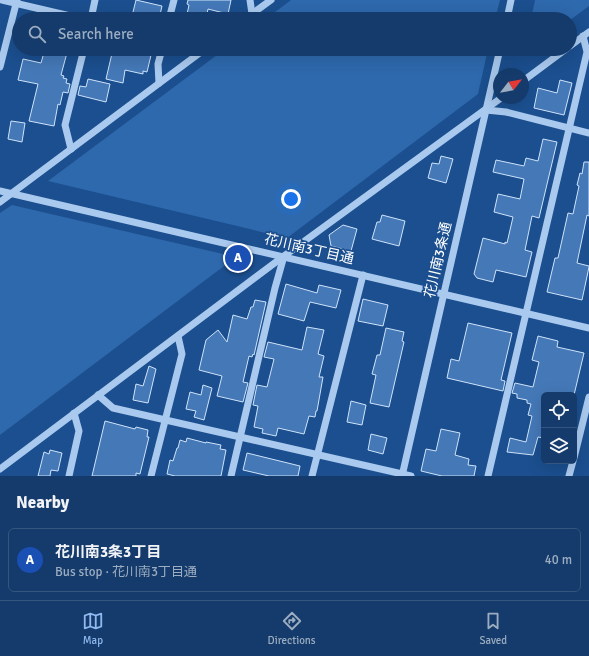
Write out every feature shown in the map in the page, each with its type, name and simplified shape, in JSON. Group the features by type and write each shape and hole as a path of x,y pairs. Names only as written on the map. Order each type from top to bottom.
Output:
{"street":[{"path":"2,0 17,2 56,12"},
{"path":"92,12 95,0"},
{"path":"171,12 174,0"},
{"path":"250,0 252,12"},
{"path":"255,12 271,0"},
{"path":"508,12 511,0"},
{"path":"14,12 17,2"},
{"path":"0,67 12,21"},
{"path":"577,41 589,32"},
{"path":"488,476 587,52 583,36"},
{"path":"70,149 65,125 82,56"},
{"path":"159,83 158,64 160,56"},
{"path":"0,202 196,56"},
{"name":"花川南3条通","path":"402,475 498,56"},
{"path":"529,77 557,56"},
{"path":"0,468 284,256 494,104"},
{"path":"486,110 506,112 589,133"},
{"name":"花川南3丁目通","path":"0,191 526,312 589,328"},
{"path":"231,476 275,288 284,256"},
{"path":"312,476 362,275"},
{"path":"150,476 182,354 178,336"},
{"path":"98,395 113,408 411,476"},
{"path":"577,446 589,397"},
{"path":"68,476 79,431 74,413"},
{"path":"570,476 572,464"}],"shaded area":[{"path":"291,0 500,0 497,12 275,12"},
{"path":"535,0 589,0 589,6 577,15 577,12 532,12"},
{"path":"216,56 486,56 478,94 287,238 48,181"},
{"path":"12,205 236,257 0,435 0,213"}],"building":[{"path":"136,0 162,6 161,12 133,12"},
{"path":"188,0 231,0 228,12 220,12 208,9 207,12 188,12 189,5 187,4"},
{"path":"43,56 66,56 61,75 64,76 63,78 67,79 66,83 70,84 68,93 63,92 60,105 58,104 54,126 29,121 38,84 18,80 23,59 41,63"},
{"path":"111,56 151,56 147,72 143,71 143,74 125,70 123,83 106,79"},
{"path":"88,79 110,84 106,102 78,95 80,86 86,87"},
{"path":"560,80 572,83 564,115 534,108 538,88 557,93"},
{"path":"11,121 25,123 22,142 8,139"},
{"path":"543,139 557,142 539,218 532,216 525,250 532,252 526,277 496,270 493,282 477,278 474,274 483,238 505,244 505,242 507,243 513,217 494,212 498,194 520,199 524,179 493,172 496,160 524,166 526,158 538,161"},
{"path":"441,156 453,159 446,183 428,178 432,163 439,164"},
{"path":"584,162 589,162 589,216 587,215 577,263 589,267 582,300 547,292 555,258 558,258 568,213 573,214 579,186 577,185 580,173 582,174"},
{"path":"382,215 405,221 399,246 372,239 377,222 380,222"},
{"path":"343,225 357,229 351,251 331,246 329,235"},
{"path":"286,284 317,293 319,285 341,290 336,308 310,302 304,321 278,314"},
{"path":"363,299 388,305 383,326 358,321"},
{"path":"255,300 266,302 254,355 253,354 252,357 249,356 243,382 248,383 243,402 217,396 222,376 199,370 206,340 218,330 227,342 233,315 247,319"},
{"path":"468,323 512,333 501,380 505,381 503,391 447,378 451,359 459,361"},
{"path":"307,327 324,330 318,354 324,356 319,377 323,377 315,417 309,416 304,434 278,428 276,436 262,433 263,429 254,427 258,406 253,405 257,385 267,387 274,359 264,357 268,342 302,350"},
{"path":"386,328 404,332 402,341 404,342 389,407 370,403 376,375 372,374 377,355 380,355"},
{"path":"538,336 558,341 557,347 584,353 575,392 541,392 541,438 538,437 533,455 507,452 510,438 526,442 532,416 528,415 531,404 527,403 527,400 517,398 517,394 512,393 515,383 533,387 539,362 532,360"},
{"path":"149,366 156,369 148,403 133,400 136,384 143,386"},
{"path":"203,385 212,388 204,420 194,417 196,411 186,409 190,392 201,395"},
{"path":"351,401 366,405 362,425 347,422"},
{"path":"105,421 135,429 136,427 148,430 147,437 149,437 140,474 136,473 136,476 92,476"},
{"path":"441,429 460,433 455,455 469,459 468,465 476,466 474,476 442,476 421,471 426,449 436,451"},
{"path":"371,434 387,438 383,454 368,450"},
{"path":"187,438 221,445 220,449 226,450 221,476 175,476 167,474 170,460 173,461 180,440 186,442"},
{"path":"50,450 62,453 58,471 51,470 50,476 38,476 44,452 49,454"},
{"path":"247,453 300,466 298,476 269,476 243,470"}],"place":[{"name":"花川南3条3丁目","path":"238,258"}]}
